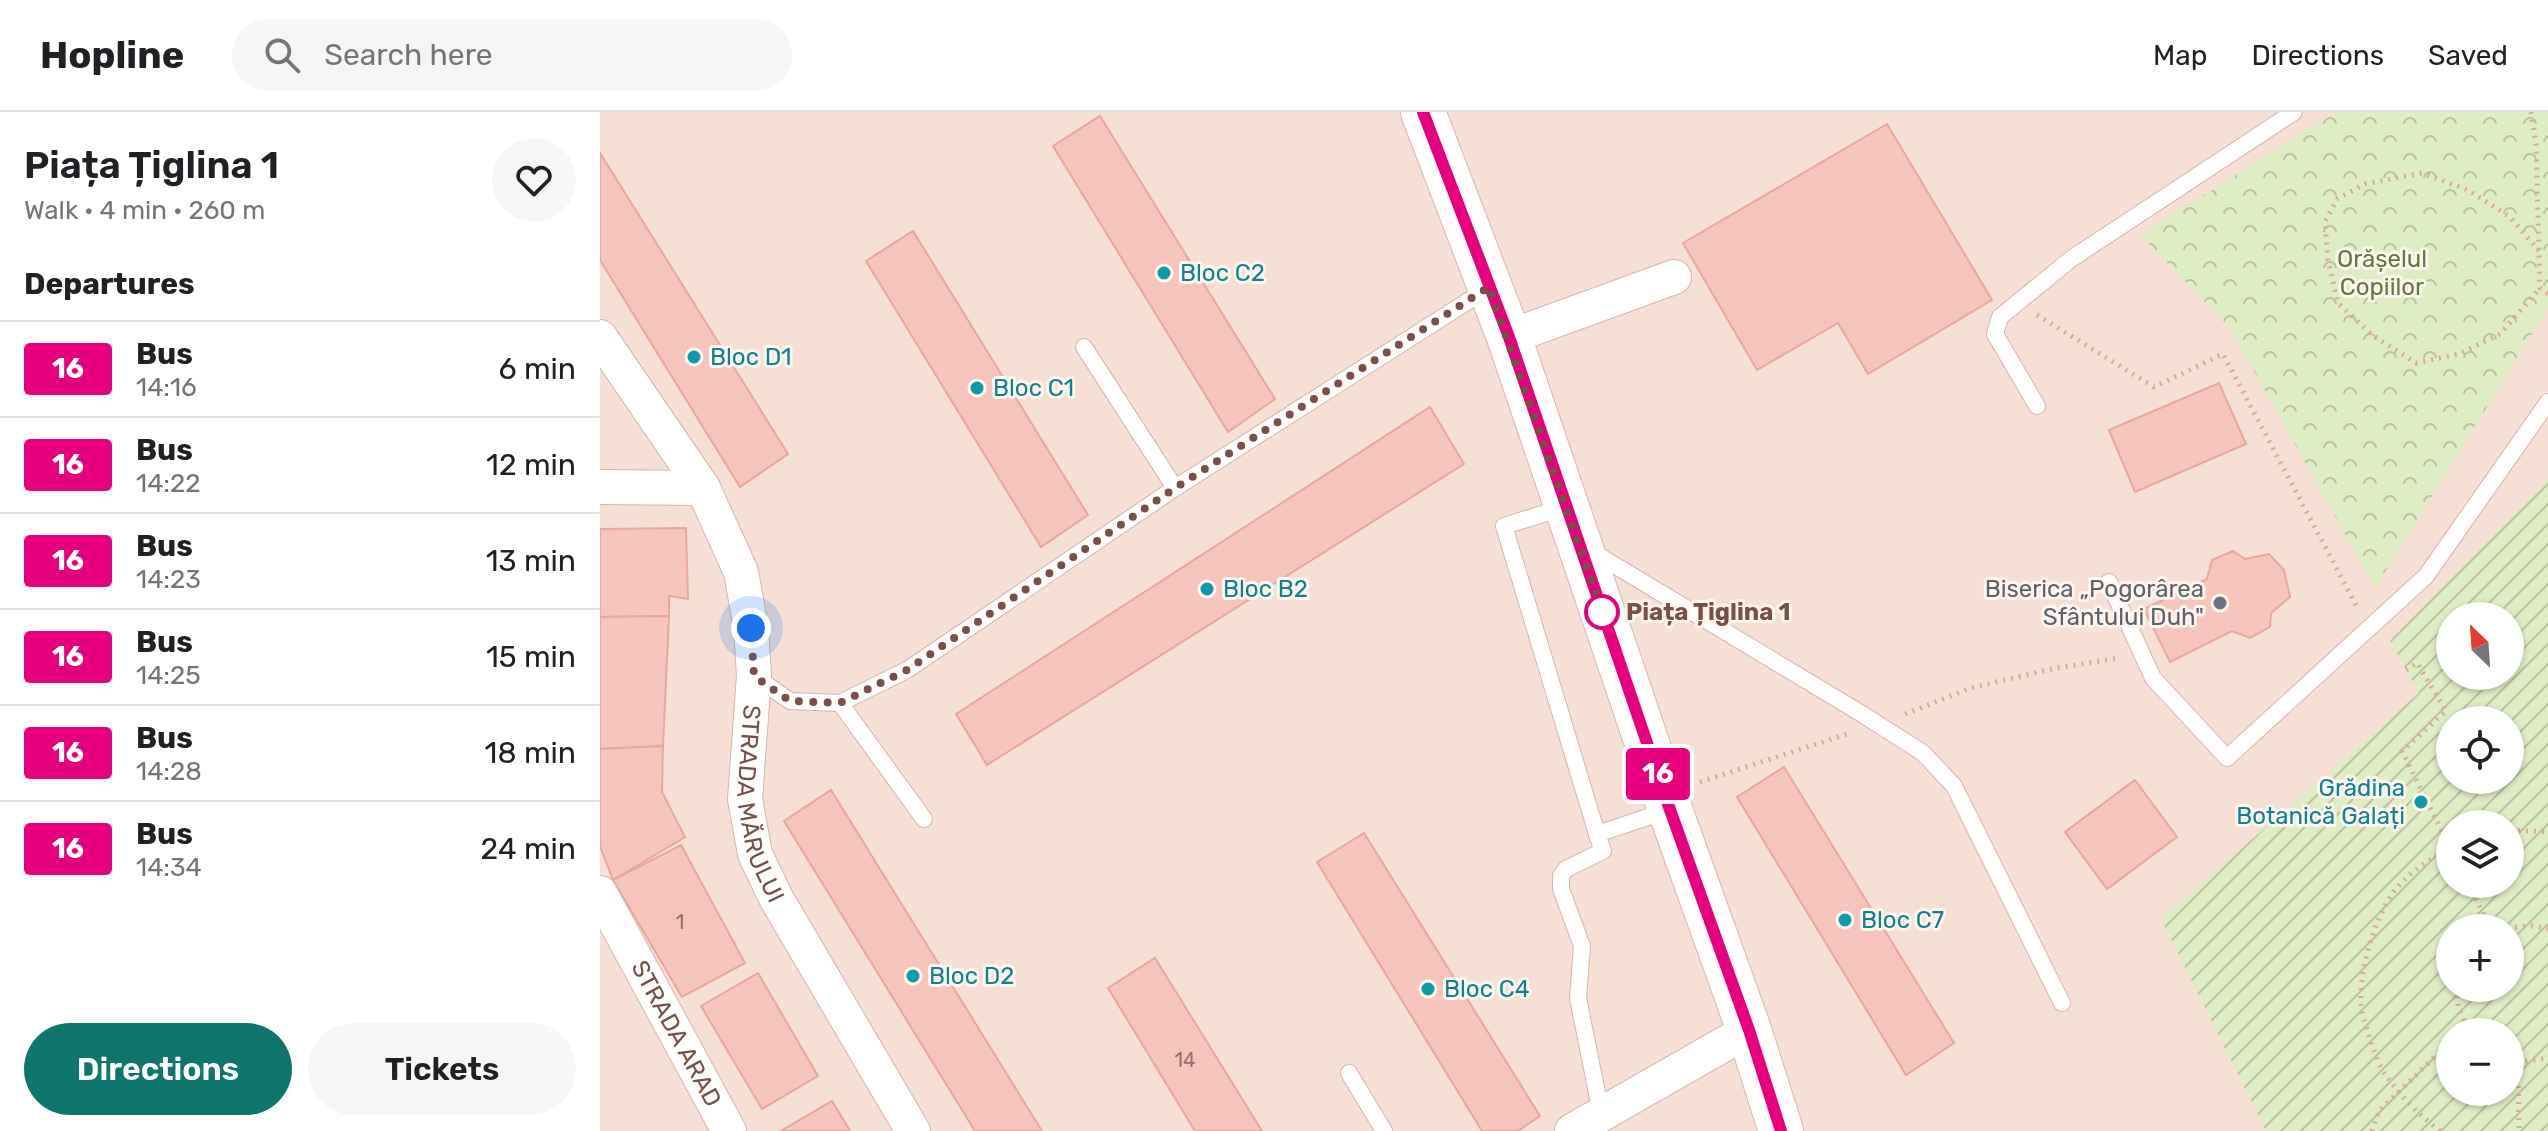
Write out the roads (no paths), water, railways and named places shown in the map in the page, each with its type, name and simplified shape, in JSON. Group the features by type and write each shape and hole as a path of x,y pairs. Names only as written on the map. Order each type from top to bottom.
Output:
{"street":[{"path":"1423,112 1509,337 1749,1030 1781,1131"},
{"path":"1509,337 1674,277"},
{"name":"STRADA MĂRULUI","path":"600,337 703,488 741,572 751,628 754,676 745,799 755,854 776,898 913,1131"},
{"path":"600,487 703,488"},
{"name":"STRADA ARAD","path":"600,893 729,1131"},
{"path":"1587,1122 1749,1030"}],"lane":[{"path":"2037,406 1995,334 2000,317 2071,259 2290,113"},
{"path":"754,676 790,701 840,703 907,670 1175,488 1489,287"},
{"path":"1084,347 1175,488"},
{"path":"2109,582 2153,678 2227,758 2426,576 2548,402"},
{"path":"1587,1122 1578,998 1582,946 1561,889 1561,876 1566,869 1603,851 1504,526 1573,526 1923,753 1954,786 2062,1003"},
{"path":"840,703 924,819"},
{"path":"1597,834 1671,810"},
{"path":"1349,1073 1384,1131"}],"place":[{"name":"Bloc C2","path":"1164,273"},
{"name":"Bloc D1","path":"694,357"},
{"name":"Bloc C1","path":"977,388"},
{"name":"Bloc B2","path":"1207,589"},
{"name":"Biserica „Pogorârea Sfântului Duh\"","path":"2220,603"},
{"name":"Piața Țiglina 1","path":"1602,612"},
{"name":"Grădina Botanică Galați","path":"2421,802"},
{"name":"Bloc C7","path":"1845,920"},
{"name":"Bloc D2","path":"913,976"},
{"name":"Bloc C4","path":"1428,989"}],"park label":[{"name":"Orășelul Copiilor","path":"2382,273"}]}
